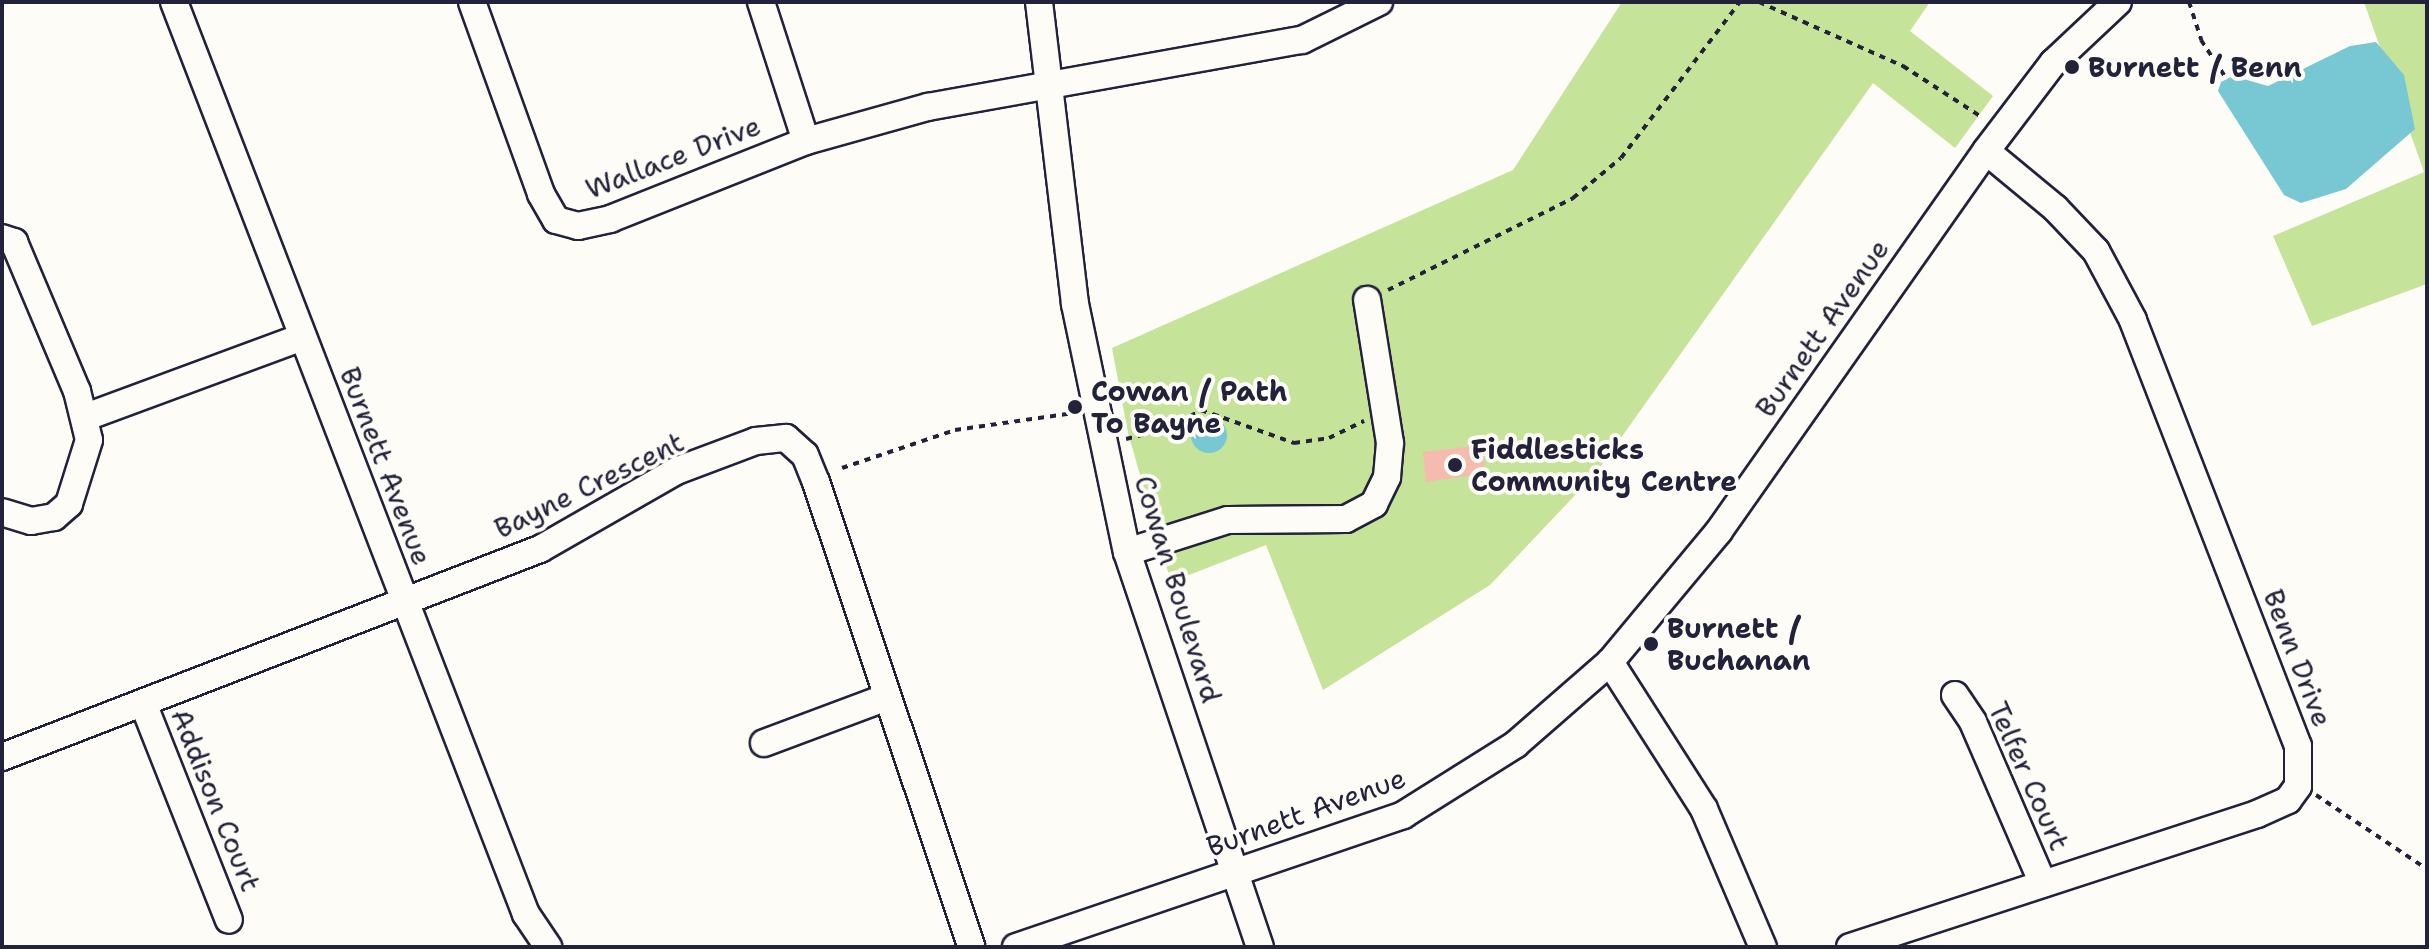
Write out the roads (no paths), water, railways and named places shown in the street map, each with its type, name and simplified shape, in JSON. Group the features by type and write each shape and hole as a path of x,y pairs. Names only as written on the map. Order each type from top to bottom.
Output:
{"street":[{"name":"Burnett Avenue","path":"174,2 403,602 526,914 548,947"},
{"name":"Wallace Drive","path":"472,2 541,194 556,220 578,226 610,219 806,141 928,107 1302,40 1379,2"},
{"name":"Wallace Drive","path":"761,2 806,141"},
{"name":"Cowan Boulevard","path":"1039,2 1052,87 1075,304 1127,552 1260,947"},
{"name":"Burnett Avenue","path":"1016,947 1403,815 1516,744 1610,662 1719,531 1986,151 2053,63 2118,2"},
{"name":"Benn Drive","path":"1986,151 2055,208 2096,251 2133,320 2298,746 2298,786 2288,800 2257,814 2043,884"},
{"path":"2,238 14,242 86,417 89,440 69,504 54,517 31,521 2,512"},
{"path":"1127,552 1228,520 1346,519 1374,504 1387,477 1390,443 1367,300"},
{"path":"86,417 302,337"},
{"name":"Bayne Crescent","path":"2,757 540,549 676,471 756,441 786,438 805,455 972,947"},
{"path":"1610,662 1704,809 1763,947"},
{"name":"Telfer Court","path":"1955,695 1973,722 2043,884"},
{"path":"764,743 887,697"},
{"name":"Addison Court","path":"143,703 229,920"},
{"path":"1850,947 2043,884"}],"water":[{"path":"2376,42 2404,75 2415,129 2346,189 2301,203 2284,195 2218,91 2221,82 2233,76 2268,86 2350,46"},
{"path":"1209,417 1221,423 1227,435 1221,447 1209,453 1197,447 1191,435 1197,423"}],"place":[{"name":"Burnett / Benn","path":"2072,67"},
{"name":"Cowan / Path To Bayne","path":"1075,407"},
{"name":"Fiddlesticks Community Centre","path":"1455,465"},
{"name":"Burnett / Buchanan","path":"1651,644"}]}
